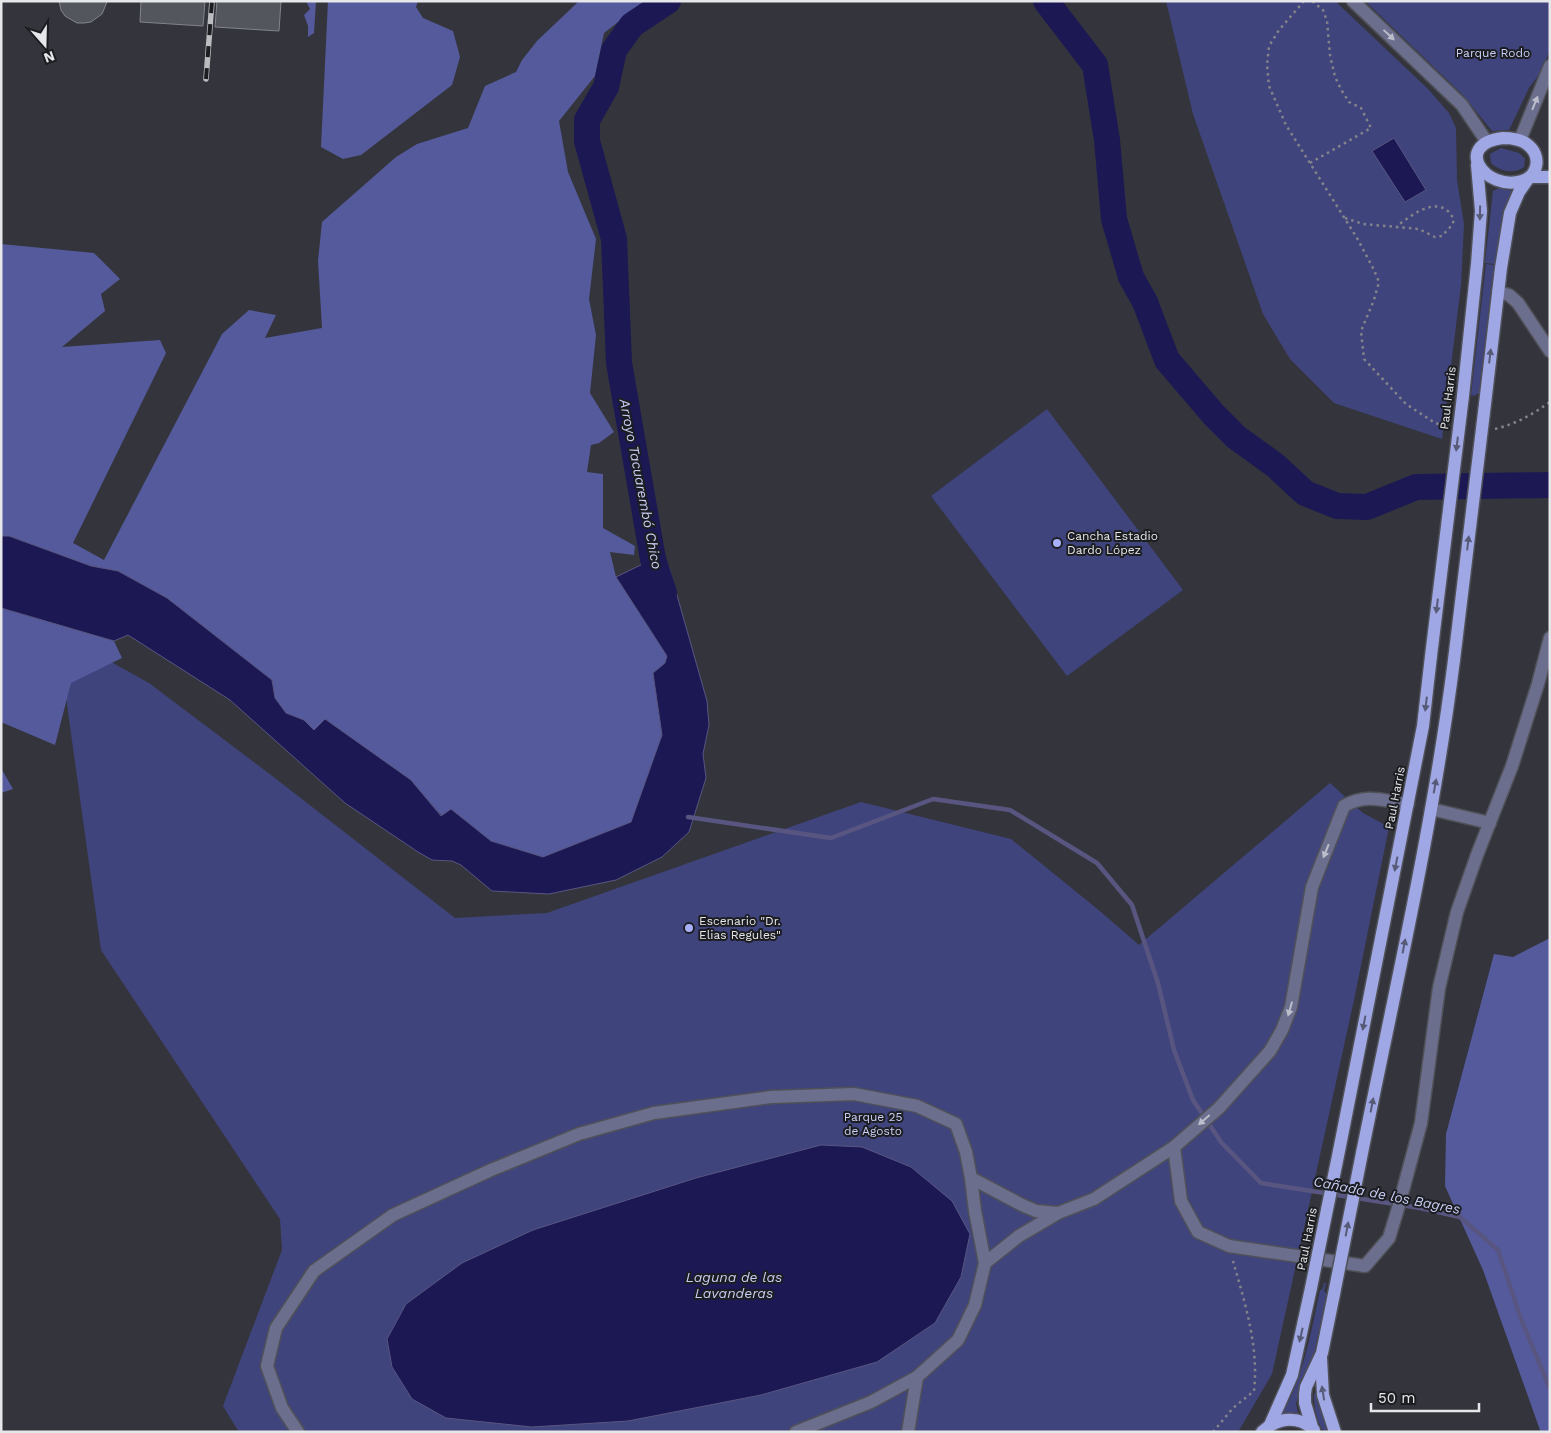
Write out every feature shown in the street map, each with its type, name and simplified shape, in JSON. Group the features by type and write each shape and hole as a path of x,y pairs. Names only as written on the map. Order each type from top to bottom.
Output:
{"main road":[{"path":"1335,1432 1322,1394 1322,1353 1431,809 1445,729 1498,292 1510,213 1519,192 1530,178 1536,167 1537,157 1529,146 1520,140 1503,138 1487,142 1477,155 1478,165 1482,172 1503,181 1520,182 1530,178 1550,177"},
{"path":"1537,157 1550,158"},
{"name":"Paul Harris","path":"1266,1428 1292,1375 1339,1151 1423,726 1477,264 1481,211 1478,165"},
{"path":"1408,804 1431,809"},
{"path":"1314,1430 1305,1403 1305,1394 1306,1387 1322,1353"},
{"path":"1266,1428 1280,1420 1292,1419 1302,1422 1314,1430"}],"street":[{"path":"1353,1 1462,105 1487,142"},
{"path":"1520,140 1550,66"},
{"path":"1498,292 1509,295 1518,304 1550,351"},
{"path":"1174,1148 1181,1201 1198,1232 1229,1246 1365,1266 1389,1238 1421,1123 1439,988 1458,912 1512,766 1538,684 1550,638"},
{"path":"985,1263 1019,1236 1058,1213 1094,1199 1174,1148 1218,1108 1270,1051 1282,1030 1291,1007 1312,887 1344,806 1362,798 1408,804"},
{"path":"1431,809 1490,823"},
{"path":"298,1432 282,1408 267,1366 276,1328 314,1271 393,1215 491,1170 579,1134 654,1113 770,1097 854,1094 917,1106 956,1124 966,1152 974,1211 985,1263 975,1305 958,1340 917,1377 871,1402 796,1432"},
{"path":"971,1178 1036,1211 1058,1213"},
{"path":"908,1432 917,1377"}],"path":[{"path":"1304,1 1279,30 1269,46 1267,66 1269,86 1286,125 1357,238 1379,282 1362,331 1364,359 1406,404 1435,424 1452,427"},
{"path":"1310,163 1371,128 1361,108 1349,102 1335,77 1330,55 1327,21 1323,10 1312,1"},
{"path":"1343,217 1363,224 1419,229 1435,237 1442,236 1454,220 1451,214 1443,208 1433,206 1423,208 1397,226"},
{"path":"1490,430 1505,427 1528,417 1550,402"},
{"path":"1213,1432 1233,1408 1254,1391 1256,1375 1250,1322 1229,1246"}],"green space":[{"path":"1166,1 1335,1 1428,89 1449,113 1456,128 1457,180 1464,224 1461,285 1442,439 1334,403 1290,359 1263,314 1193,114"},
{"name":"Parque Rodo","path":"1365,1 1550,1 1550,50 1541,72 1529,88 1509,130 1492,131 1463,95"},
{"path":"1501,148 1519,153 1525,159 1524,167 1515,171 1507,171 1491,163 1490,154"},
{"path":"1499,188 1513,191 1503,211 1495,264 1485,263 1493,191"},
{"path":"1486,264 1494,265 1479,394 1475,396 1471,395"},
{"name":"Cancha Estadio Dardo López","path":"1047,409 1183,590 1067,676 931,496"},
{"name":"Parque 25 de Agosto","path":"57,632 149,683 455,918 547,913 861,802 1011,839 1139,945 1330,783 1363,813 1389,827 1354,1000 1272,1374 1238,1432 239,1432 223,1406 282,1250 280,1219 101,950"},
{"path":"1324,1283 1326,1283 1324,1292 1327,1293 1315,1350 1296,1403 1298,1414 1282,1414 1290,1399 1301,1369 1310,1338 1320,1290 1322,1290"},
{"path":"1317,1392 1331,1432 1324,1432 1317,1419 1314,1394"}],"shaded area":[{"path":"306,1 316,1 314,33 308,37 308,26 304,15 310,9"},
{"path":"328,1 418,1 416,7 423,18 453,31 460,57 452,85 361,155 343,159 321,147"},
{"path":"579,1 645,1 604,33 595,76 559,121 568,172 596,239 589,299 596,335 590,393 614,432 599,443 591,445 587,472 603,474 603,528 635,546 634,555 610,552 616,577 667,656 665,663 653,674 662,735 631,823 543,857 491,841 451,809 442,816 410,780 325,719 314,730 304,720 286,714 275,698 272,680 167,598 118,571 91,566 9,536 1,536 1,244 94,253 120,279 101,294 105,311 62,347 160,340 166,353 73,543 104,560 222,334 249,310 276,315 265,338 322,328 318,261 322,222 396,157 417,144 468,128 485,86 516,72 522,60 537,41"},
{"path":"1,608 114,641 122,658 71,683 55,745 1,722"},
{"path":"1,768 13,789 1,793"},
{"path":"1550,938 1550,1432 1539,1432 1540,1430 1483,1270 1445,1186 1446,1134 1494,954 1513,957"}],"water":[{"path":"1394,138 1426,190 1405,202 1372,151"},
{"path":"1,536 9,536 91,566 118,571 167,598 272,680 275,698 286,713 304,720 314,730 325,719 411,780 441,816 451,809 491,841 543,857 631,822 662,735 653,673 665,663 667,656 616,577 653,559 669,567 707,701 709,725 703,754 706,778 689,832 662,857 616,880 549,894 492,891 461,865 452,861 432,860 345,803 230,700 128,635 114,641 1,608"},
{"name":"Laguna de las Lavanderas","path":"821,1145 862,1147 911,1167 952,1201 970,1234 961,1277 935,1323 877,1362 761,1395 628,1421 532,1427 446,1418 412,1399 392,1367 387,1339 406,1304 462,1263 533,1230 696,1178"}],"building":[{"path":"59,1 107,2 102,14 91,22 77,23 65,16"},
{"path":"141,1 205,1 203,26 140,22"},
{"path":"217,1 281,1 279,31 215,27"}],"waterway":[{"name":"Arroyo Tacuarembó Chico","path":"664,593 653,559 619,363 614,239 587,141 587,120 606,87 614,50 632,25 668,1"},
{"name":"Arroyo Tacuarembó Chico","path":"1046,1 1095,65 1107,140 1114,219 1131,277 1145,302 1167,360 1214,415 1236,437 1276,466 1305,493 1337,506 1367,507 1416,487 1550,485"},
{"name":"Cañada de los Bagres","path":"688,817 831,838 933,799 1010,810 1097,863 1132,905 1158,983 1174,1050 1193,1100 1221,1142 1261,1183 1420,1208 1460,1217 1498,1250 1521,1319 1550,1389"}],"railway":[{"path":"206,79 212,1"}],"place":[{"name":"Cancha Estadio Dardo López","path":"1057,543"},
{"name":"Escenario \"Dr. Elias Regules\"","path":"689,928"}]}
